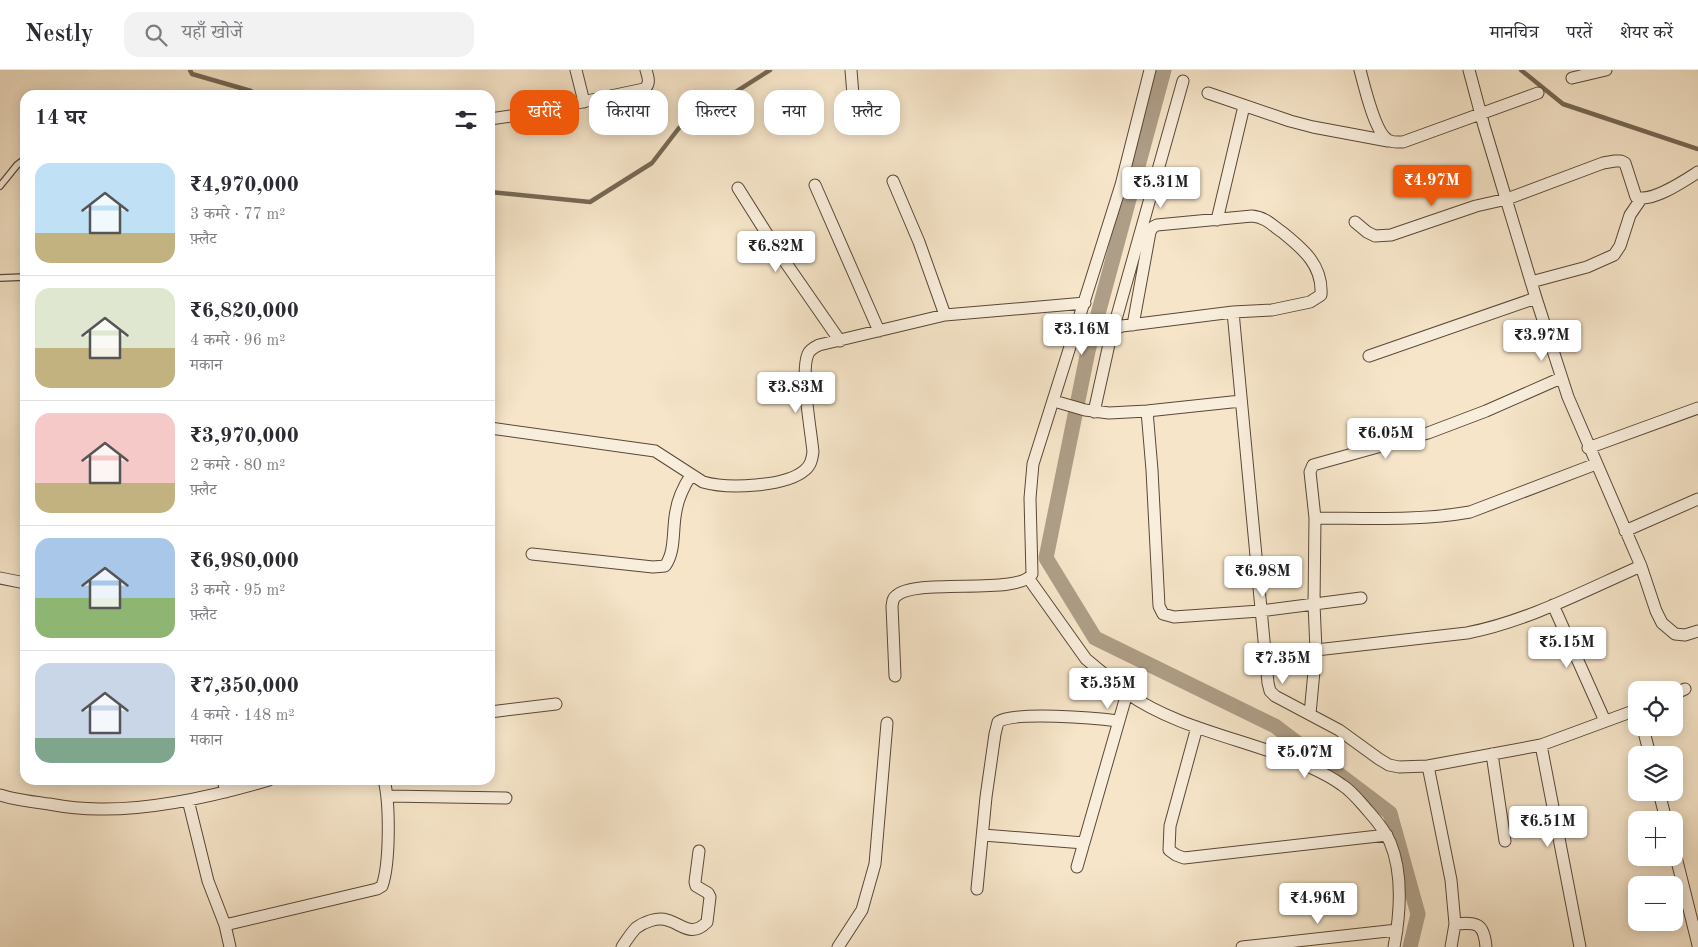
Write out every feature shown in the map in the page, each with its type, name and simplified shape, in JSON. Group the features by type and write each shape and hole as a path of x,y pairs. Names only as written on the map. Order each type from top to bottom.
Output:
{"street":[{"path":"576,70 584,102"},
{"path":"495,118 644,89 648,87 646,70"},
{"path":"852,70 853,90"},
{"path":"895,676 892,606 896,595 911,589 1023,581 1029,578 1033,569 1030,498 1033,464 1038,444 1059,403 1085,302 1121,185 1150,70"},
{"path":"1360,70 1379,131 1388,140"},
{"path":"1470,70 1480,113 1531,282 1561,378 1588,448 1641,566 1662,623 1675,634 1686,635 1698,631"},
{"path":"1572,78 1606,70"},
{"path":"1089,411 1183,81"},
{"path":"1208,93 1313,127 1396,143 1538,93"},
{"path":"1217,220 1244,106"},
{"path":"1355,222 1375,236 1391,235 1476,206 1507,199 1592,167 1615,161 1625,163 1636,196 1641,199 1652,197 1698,172"},
{"path":"893,181 919,242 945,315"},
{"path":"815,185 879,332"},
{"path":"738,188 779,253 840,341"},
{"path":"1531,282 1586,267 1614,255 1620,246 1630,215 1641,199"},
{"path":"1113,330 1122,326 1134,325 1233,312 1263,312 1310,302 1321,295 1320,280 1314,263 1308,255 1265,219 1252,216 1164,224 1153,227 1150,232 1134,325"},
{"path":"1369,356 1536,298"},
{"path":"495,429 655,451 702,482 722,486 773,483 797,476 806,470 810,464 813,452 805,379 807,355 810,350 820,345 945,315 1085,302"},
{"path":"1233,312 1260,612 1270,691 1339,730 1389,765 1399,767 1428,766 1540,744 1628,713"},
{"path":"1310,714 1316,650 1314,604 1315,518 1310,472 1313,465 1428,433 1486,411 1561,378"},
{"path":"1059,403 1089,411 1146,411 1241,401"},
{"path":"1588,448 1698,408"},
{"path":"1146,411 1152,470 1159,606 1163,614 1174,617 1260,612 1361,598"},
{"path":"1315,518 1408,519 1448,516 1470,512 1596,464"},
{"path":"532,554 653,567 665,566 671,554 676,510 683,489 691,475"},
{"path":"1626,531 1698,499"},
{"path":"1316,650 1468,633 1507,623 1641,566"},
{"path":"0,578 20,582"},
{"path":"1029,578 1086,659 1127,693 1147,705 1197,727 1270,750 1320,771 1342,784 1354,795 1381,826 1395,855 1399,893 1394,947"},
{"path":"1553,605 1605,721"},
{"path":"1077,867 1127,693"},
{"path":"495,711 556,704"},
{"path":"978,889 986,797 998,722 1009,717 1077,716 1118,721"},
{"path":"838,947 862,910 875,864 887,723"},
{"path":"1197,727 1170,826 1169,850 1176,856 1184,858 1387,835"},
{"path":"1540,744 1580,947"},
{"path":"1492,754 1505,841"},
{"path":"1428,766 1451,880 1455,924 1452,947"},
{"path":"224,785 226,792"},
{"path":"0,794 27,801 98,810 122,809 188,800 251,785"},
{"path":"225,925 377,889 382,886 387,858 388,796 385,785"},
{"path":"388,796 506,798"},
{"path":"188,800 208,881 225,925 230,947"},
{"path":"983,835 1084,843"},
{"path":"622,947 635,928 652,921 667,919 682,928 689,929 697,928 707,922 710,897 708,893 696,886 695,882 699,851"},
{"path":"1678,866 1698,945"},
{"path":"1455,924 1476,924 1485,934 1486,947"},
{"path":"1242,947 1397,930"}],"lane":[{"path":"0,186 20,162"},
{"path":"0,278 20,277"}],"waterway":[{"path":"190,70 192,74 248,90"},
{"path":"495,192 590,202 652,163 679,128 770,70"},
{"path":"1164,70 1088,351 1046,558 1095,638 1275,726 1390,813 1418,914 1410,947"},
{"path":"1521,70 1563,104 1698,149"}]}
